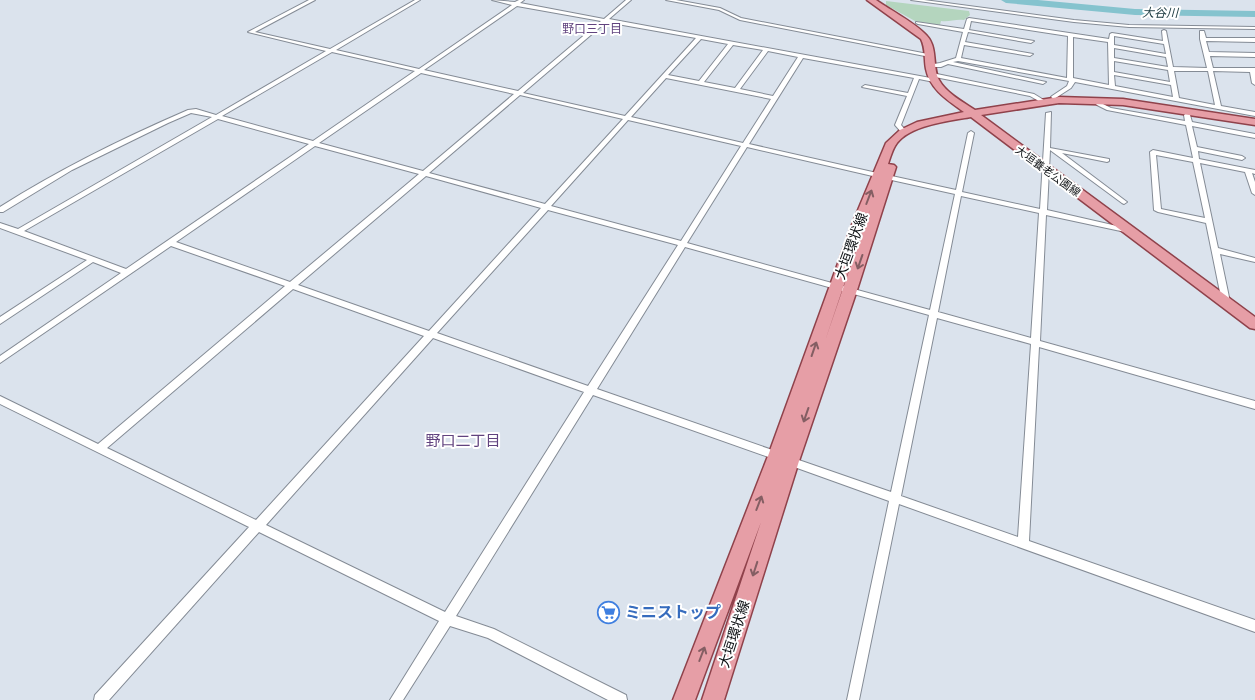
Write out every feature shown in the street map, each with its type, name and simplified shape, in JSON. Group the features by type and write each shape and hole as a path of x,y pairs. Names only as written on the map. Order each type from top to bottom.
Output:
{"main road":[{"name":"大垣養老公園線","path":"871,0 924,37 929,43 931,69 939,88 975,117 1255,324"},
{"name":"大垣環状線","path":"713,700 836,286 882,176 900,146 914,136 930,129 975,117 1080,100 1122,102 1255,122"},
{"name":"大垣環状線","path":"684,700 784,459 850,290 891,143 904,132 921,124 1047,107 1099,104 1125,105 1188,123 1255,126"}],"street":[{"path":"313,0 250,32 329,52 1042,213 1130,231"},
{"path":"20,231 418,0"},
{"path":"494,0 917,77"},
{"path":"0,360 522,0"},
{"path":"100,449 629,0"},
{"path":"668,0 720,9 740,19 1032,95 1049,104"},
{"path":"913,0 1066,20 1129,26 1255,28"},
{"path":"958,59 969,19 1071,34 1168,56"},
{"path":"918,23 1031,41"},
{"path":"1028,71 1032,28"},
{"path":"1164,31 1176,100"},
{"path":"1202,32 1219,108"},
{"path":"1023,544 1042,213 1045,169 1049,148 1049,104 1069,87 1072,80 1071,34"},
{"path":"1112,87 1112,34 1166,43"},
{"path":"100,700 700,37"},
{"path":"1203,39 1255,40"},
{"path":"962,43 1030,54"},
{"path":"700,83 732,44"},
{"path":"737,90 766,50"},
{"path":"1206,54 1255,55"},
{"path":"396,700 801,56"},
{"path":"904,132 898,125 917,77 931,69 958,59 1255,114"},
{"path":"1111,59 1171,69 1253,70 1255,83"},
{"path":"948,63 1043,82"},
{"path":"1111,73 1174,84"},
{"path":"664,76 775,98"},
{"path":"865,87 910,95"},
{"path":"0,210 134,135 190,111 314,143 836,286 1034,344 1255,405"},
{"path":"1188,123 1255,136"},
{"path":"1188,123 1255,141"},
{"path":"1188,123 1226,302"},
{"path":"852,700 896,498 971,133"},
{"path":"1049,148 1107,160"},
{"path":"1049,148 1124,202"},
{"path":"1193,148 1242,158"},
{"path":"1208,221 1158,210 1153,152 1252,171 1255,193"},
{"path":"0,225 127,272"},
{"path":"170,243 591,390 1255,626"},
{"path":"1215,250 1255,260"},
{"path":"0,321 93,259"},
{"path":"0,400 447,619 490,633 621,700"}],"green space":[{"path":"886,1 969,11 970,15 964,20 941,21 940,25 915,21 886,5"}],"waterway":[{"name":"大谷川","path":"1006,0 1135,12 1255,14"}],"place":[{"name":"ミニストップ","path":"609,612"}],"district":[{"name":"野口三丁目","path":"592,29"},
{"name":"野口二丁目","path":"463,441"}]}
